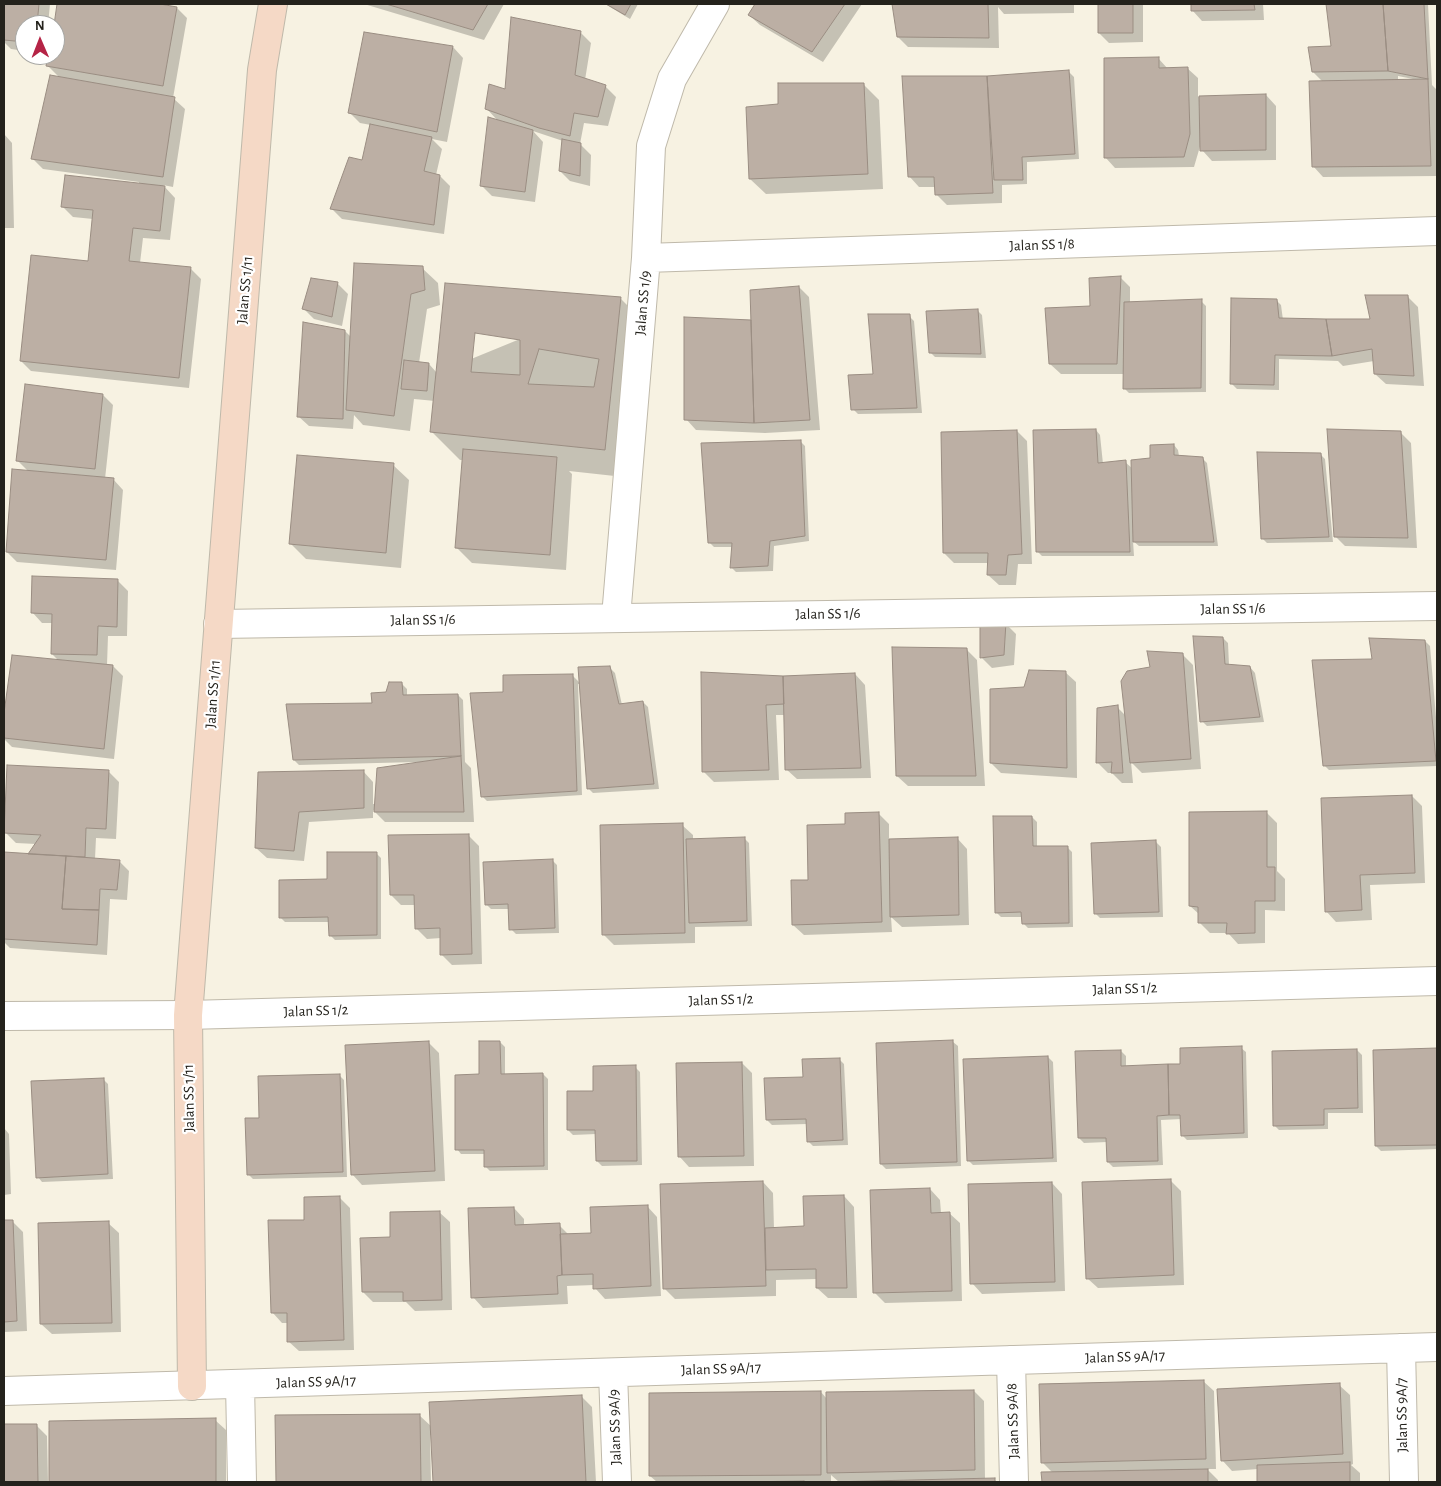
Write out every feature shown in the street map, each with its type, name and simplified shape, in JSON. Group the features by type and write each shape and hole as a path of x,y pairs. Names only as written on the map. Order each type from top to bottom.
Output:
{"street":[{"name":"Jalan SS 1/11","path":"192,1386 188,1015 262,70 273,4"},
{"name":"Jalan SS 1/9","path":"616,617 646,258 651,146 672,79 715,4"},
{"name":"Jalan SS 1/8","path":"646,258 1437,231"},
{"name":"Jalan SS 1/6","path":"218,624 1437,606"},
{"name":"Jalan SS 1/2","path":"4,1016 188,1015 1437,981"},
{"name":"Jalan SS 9A/17","path":"4,1391 1437,1347"},
{"name":"Jalan SS 9A/7","path":"1401,1348 1404,1482"},
{"name":"Jalan SS 9A/8","path":"1011,1360 1014,1482"},
{"name":"Jalan SS 9A/9","path":"613,1373 617,1482"},
{"path":"240,1384 242,1482"}],"building":[{"path":"4,4 39,4 38,15 15,15 15,41 4,40"},
{"path":"57,4 160,4 177,7 163,86 46,66 65,65 65,15 55,15"},
{"path":"386,4 488,4 473,30"},
{"path":"606,4 631,4 625,15"},
{"path":"755,4 845,4 812,52 748,15"},
{"path":"892,4 988,4 989,38 897,37"},
{"path":"1098,4 1133,4 1133,33 1098,33"},
{"path":"1191,4 1254,4 1255,10 1191,11"},
{"path":"1326,4 1383,4 1388,71 1312,72 1308,47 1331,46"},
{"path":"1383,4 1424,4 1428,79 1388,71"},
{"path":"511,17 581,31 575,75 606,85 598,117 574,113 570,136 539,128 485,109 489,84 505,89"},
{"path":"364,32 453,46 437,132 348,113"},
{"path":"1159,57 1159,68 1188,67 1190,134 1184,157 1104,158 1104,58"},
{"path":"1069,70 1075,154 1022,157 1023,180 994,180 987,76"},
{"path":"50,75 175,97 163,177 31,159"},
{"path":"902,76 987,76 993,193 935,195 934,177 908,177"},
{"path":"1428,79 1431,166 1312,167 1309,81"},
{"path":"778,83 864,83 868,174 749,179 746,107 778,104"},
{"path":"1266,94 1266,150 1200,151 1199,96"},
{"path":"488,117 533,130 525,192 480,186"},
{"path":"370,124 432,137 424,171 440,175 434,225 330,209 349,157 362,160"},
{"path":"562,139 581,143 580,176 559,171"},
{"path":"65,175 165,186 160,231 133,228 129,261 191,267 179,378 20,361 31,255 88,261 93,210 61,207"},
{"path":"354,263 423,266 425,290 411,294 394,416 346,410"},
{"path":"1121,276 1117,364 1049,364 1045,308 1090,306 1089,278"},
{"path":"311,278 338,282 332,317 302,309"},
{"path":"445,283 621,297 605,450 430,432"},
{"path":"799,286 810,420 754,423 750,290"},
{"path":"1365,295 1408,295 1414,376 1374,374 1372,349 1332,356 1326,319 1370,319"},
{"path":"1231,298 1277,299 1279,318 1326,319 1332,356 1275,355 1274,385 1230,384"},
{"path":"1202,299 1201,388 1123,389 1124,302"},
{"path":"978,309 981,354 929,353 926,311"},
{"path":"868,314 910,314 917,408 851,410 848,375 873,374"},
{"path":"684,317 751,320 754,423 684,420"},
{"path":"303,322 345,330 343,419 297,417"},
{"path":"475,333 520,340 520,375 471,372"},
{"path":"539,349 599,359 594,387 528,384"},
{"path":"404,360 429,363 427,391 401,389"},
{"path":"25,384 103,394 95,469 16,461"},
{"path":"1096,429 1098,463 1126,460 1130,552 1036,552 1033,430"},
{"path":"1327,429 1401,431 1408,538 1334,537"},
{"path":"1017,430 1022,554 1008,555 1006,575 987,575 988,553 943,553 941,432"},
{"path":"801,440 805,536 770,541 768,566 730,568 732,543 708,543 701,443"},
{"path":"1174,444 1174,455 1203,457 1214,542 1133,542 1131,460 1150,458 1150,445"},
{"path":"463,449 557,457 550,555 455,548"},
{"path":"1257,452 1321,453 1329,537 1261,539"},
{"path":"297,455 394,463 386,553 289,544"},
{"path":"12,469 114,478 106,560 6,552"},
{"path":"32,576 118,579 117,627 98,626 97,655 51,654 52,614 31,613"},
{"path":"1006,622 1004,655 980,658 980,623"},
{"path":"1193,636 1223,637 1225,664 1250,666 1260,717 1200,722"},
{"path":"1369,638 1425,640 1436,761 1323,766 1312,660 1372,659"},
{"path":"892,647 967,648 976,776 896,776"},
{"path":"1147,651 1183,653 1191,759 1130,763 1121,681 1127,671 1150,667"},
{"path":"12,655 113,665 104,749 4,738 4,713"},
{"path":"610,666 619,704 643,701 654,784 587,789 578,667"},
{"path":"1029,670 1066,671 1067,768 990,763 990,689 1024,687"},
{"path":"701,672 783,676 784,704 766,705 769,770 702,772"},
{"path":"855,673 861,768 785,770 783,676"},
{"path":"573,674 577,791 481,797 470,693 503,692 503,675"},
{"path":"389,682 402,682 403,695 458,694 461,756 293,760 286,704 372,703 371,693 386,692"},
{"path":"1118,705 1123,773 1111,773 1112,762 1096,763 1097,708"},
{"path":"461,756 464,812 374,812 377,768"},
{"path":"7,765 109,770 106,829 86,828 85,857 28,854 41,835 4,833"},
{"path":"364,770 364,808 299,812 294,851 255,848 258,772"},
{"path":"1412,795 1415,873 1360,875 1362,910 1325,912 1321,798"},
{"path":"1267,811 1267,867 1275,867 1275,901 1255,901 1255,933 1226,934 1227,923 1198,923 1198,907 1189,906 1189,812"},
{"path":"879,812 882,922 792,925 791,880 808,880 807,825 845,824 845,813"},
{"path":"993,816 1032,816 1033,846 1068,846 1069,923 1022,924 1021,912 995,913"},
{"path":"683,823 685,933 602,935 600,825"},
{"path":"469,834 472,954 440,955 440,928 415,929 414,895 390,895 388,835"},
{"path":"745,837 747,921 689,923 686,839"},
{"path":"958,837 959,915 890,917 889,839"},
{"path":"1156,840 1159,912 1094,914 1091,843"},
{"path":"4,852 66,856 62,909 99,910 97,945 4,939"},
{"path":"327,852 377,852 377,935 329,936 328,917 279,918 279,880 327,879"},
{"path":"66,856 120,860 117,890 100,889 99,910 62,909"},
{"path":"553,859 555,928 509,930 508,904 485,905 483,862"},
{"path":"953,1040 957,1162 880,1164 876,1043"},
{"path":"429,1041 435,1171 351,1175 345,1045"},
{"path":"479,1041 500,1041 501,1074 543,1073 544,1166 484,1167 484,1150 455,1150 455,1075 479,1074"},
{"path":"1242,1046 1244,1133 1181,1136 1180,1115 1169,1115 1168,1064 1180,1064 1180,1048"},
{"path":"1437,1048 1437,1145 1375,1146 1373,1050"},
{"path":"1357,1049 1358,1108 1324,1109 1324,1125 1273,1126 1272,1051"},
{"path":"1121,1050 1121,1066 1168,1064 1169,1115 1157,1116 1158,1161 1107,1162 1106,1138 1078,1138 1075,1051"},
{"path":"1048,1056 1053,1158 967,1161 963,1059"},
{"path":"840,1058 843,1140 807,1142 806,1119 766,1120 764,1078 803,1077 802,1059"},
{"path":"742,1062 744,1156 678,1157 676,1063"},
{"path":"636,1065 637,1161 596,1161 595,1130 567,1130 567,1091 593,1091 593,1066"},
{"path":"340,1074 343,1172 247,1175 245,1118 259,1118 258,1076"},
{"path":"104,1078 108,1174 36,1178 31,1081"},
{"path":"1171,1179 1174,1275 1086,1279 1082,1182"},
{"path":"763,1181 766,1286 663,1289 660,1184"},
{"path":"1052,1182 1055,1282 970,1284 968,1184"},
{"path":"930,1188 931,1213 950,1212 952,1291 873,1293 870,1190"},
{"path":"844,1195 847,1288 816,1288 816,1269 766,1270 765,1228 804,1226 803,1196"},
{"path":"340,1196 344,1340 287,1342 287,1313 271,1313 268,1220 304,1220 304,1197"},
{"path":"648,1205 651,1286 593,1289 593,1274 562,1275 560,1234 591,1233 590,1207"},
{"path":"514,1207 515,1225 560,1223 562,1275 557,1276 558,1294 471,1298 468,1208"},
{"path":"440,1211 442,1300 403,1301 403,1292 362,1292 360,1238 390,1237 390,1212"},
{"path":"4,1220 13,1220 17,1321 4,1322"},
{"path":"109,1221 112,1323 40,1324 38,1223"},
{"path":"1204,1380 1206,1459 1041,1463 1039,1384"},
{"path":"1340,1383 1343,1454 1221,1461 1217,1389"},
{"path":"974,1390 975,1470 827,1473 826,1392"},
{"path":"821,1391 821,1475 649,1476 649,1393"},
{"path":"582,1395 586,1482 433,1482 429,1402"},
{"path":"420,1414 421,1482 276,1482 275,1415"},
{"path":"216,1418 216,1482 49,1482 49,1421"},
{"path":"4,1424 37,1424 38,1482 4,1482"},
{"path":"1350,1462 1350,1482 1257,1482 1257,1465"},
{"path":"1208,1469 1208,1482 1042,1482 1041,1472"},
{"path":"995,1478 995,1482 828,1482"},
{"path":"804,1481 804,1482 737,1482"}]}
